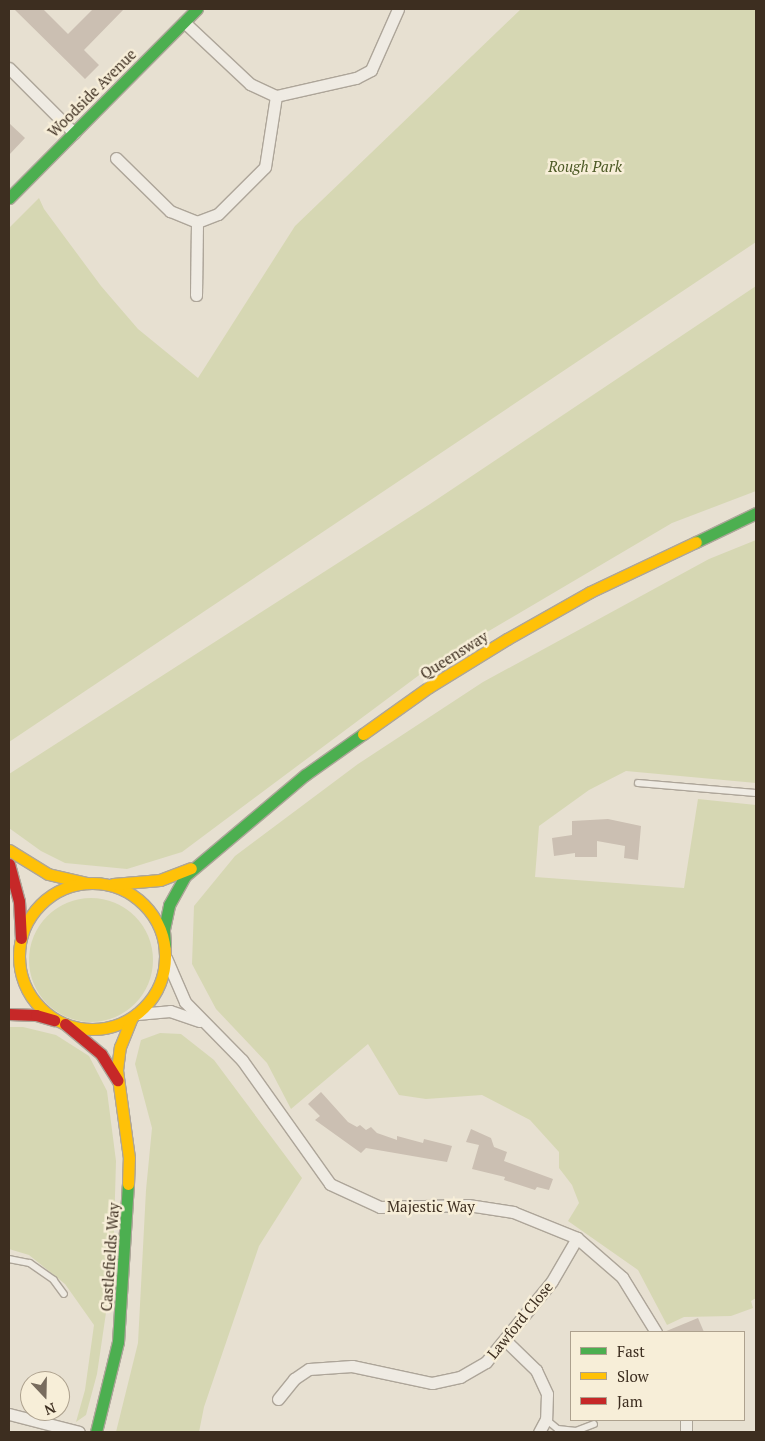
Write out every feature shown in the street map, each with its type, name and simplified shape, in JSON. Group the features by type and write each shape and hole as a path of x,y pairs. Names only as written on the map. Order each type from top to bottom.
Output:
{"main road":[{"name":"Woodside Avenue","path":"9,198 197,9"},
{"name":"Queensway","path":"165,945 164,929 168,905 194,866 305,775 429,688 590,592 756,513"},
{"path":"9,850 48,874 86,883 108,884 128,892 146,906 159,924 165,945 166,958 162,979 152,998 134,1016 110,1027 88,1029 36,1015 9,1014"},
{"path":"9,864 19,901 21,972 28,992 41,1008 62,1022"},
{"name":"Queensway","path":"108,884 160,880 194,866"},
{"path":"21,938 30,917 45,900 64,888 86,883"},
{"path":"9,972 19,951"},
{"name":"Castlefields Way","path":"96,1432 118,1342 129,1204 126,1129 118,1082 120,1047 134,1016"},
{"name":"Castlefields Way","path":"62,1022 101,1054 118,1082"}],"street":[{"path":"184,22 250,84 276,96 356,78 371,70 398,9"},
{"path":"9,68 74,133"},
{"path":"116,158 170,211 197,222 218,214 264,167 276,96"},
{"path":"196,295 197,222"},
{"name":"Majestic Way","path":"166,958 180,993 209,1027 242,1060 330,1184 380,1207 468,1206 513,1212 577,1238 622,1277 655,1331"},
{"name":"Majestic Way","path":"134,1016 180,1013 209,1027"},
{"name":"Lawford Close","path":"278,1399 294,1379 309,1369 336,1365 432,1383 460,1376 486,1362 506,1341 552,1281 577,1238"},
{"path":"506,1341 536,1370 546,1394 546,1419 539,1432"},
{"path":"9,1414 79,1432"}],"lane":[{"path":"638,783 756,794"},
{"path":"9,1259 30,1263 54,1280 64,1294"},
{"path":"546,1419 558,1429 576,1431 594,1424"}],"green space":[{"name":"Rough Park","path":"521,9 756,9 756,242 9,742 9,228 39,198 44,209 101,286 138,329 198,378 295,226"},
{"path":"756,286 756,491 672,523 438,661 182,852 127,869 65,863 41,851 9,828 9,774 430,504"},
{"path":"756,540 756,783 626,771 589,790 539,826 535,877 684,888 698,799 756,805 756,1298 751,1301 753,1308 731,1316 684,1317 667,1325 638,1270 568,1221 579,1203 572,1185 559,1168 559,1152 530,1120 482,1095 426,1099 399,1095 368,1044 291,1109 267,1063 216,1009 192,964 194,906 235,856 358,764 483,682 709,559"},
{"path":"91,898 115,903 135,916 148,936 153,960 148,984 135,1004 115,1017 91,1022 67,1017 47,1004 34,984 29,960 34,936 47,916 67,903"},
{"path":"9,1027 23,1027 56,1035 89,1056 107,1091 116,1161 113,1265 97,1374 86,1415 76,1422 85,1390 94,1325 65,1284 29,1255 9,1249"},
{"path":"160,1033 181,1034 214,1060 302,1178 259,1246 204,1407 199,1432 116,1432 138,1343 146,1190 152,1128 135,1064 141,1040"}],"building":[{"path":"14,9 43,9 68,34 93,9 124,9 84,50 99,65 85,79"},
{"path":"9,123 25,138 9,155"},
{"path":"608,819 641,826 638,860 624,858 625,846 597,841 597,857 575,857 575,853 554,856 552,838 572,835 572,821"},
{"path":"321,1092 348,1122 357,1127 360,1125 366,1130 371,1127 377,1133 397,1140 397,1136 423,1143 424,1139 452,1146 447,1162 366,1148 361,1153 315,1120 320,1116 308,1104"},
{"path":"471,1129 491,1138 494,1147 507,1152 504,1161 553,1179 549,1190 537,1187 535,1190 504,1180 505,1177 472,1169 479,1145 466,1142"},
{"path":"698,1318 704,1331 666,1331"}],"traffic: fast":[{"path":"9,198 197,9"},
{"path":"696,542 756,513"},
{"path":"165,945 164,929 169,905 185,876 305,775 363,734"},
{"path":"96,1432 118,1342 128,1184"}],"traffic: slow":[{"path":"363,734 429,687 507,639 590,592 696,542"},
{"path":"9,850 48,874 86,883"},
{"path":"113,884 160,880 191,868"},
{"path":"92,883 106,884 120,889 133,895 144,904 153,915 159,928 164,942 165,956 164,970 159,984 153,997 144,1008 133,1017 120,1023 106,1028 92,1029 78,1028 64,1023 51,1017 40,1008 31,997 25,984 20,970 19,956 20,942 25,928 31,915 40,904 51,895 64,889 78,884 92,883"},
{"path":"128,1184 129,1158 117,1070 120,1047 132,1018"}],"traffic: jam":[{"path":"9,864 19,901 21,938"},
{"path":"9,1014 36,1015 54,1020"},
{"path":"65,1024 101,1054 117,1080"}]}
